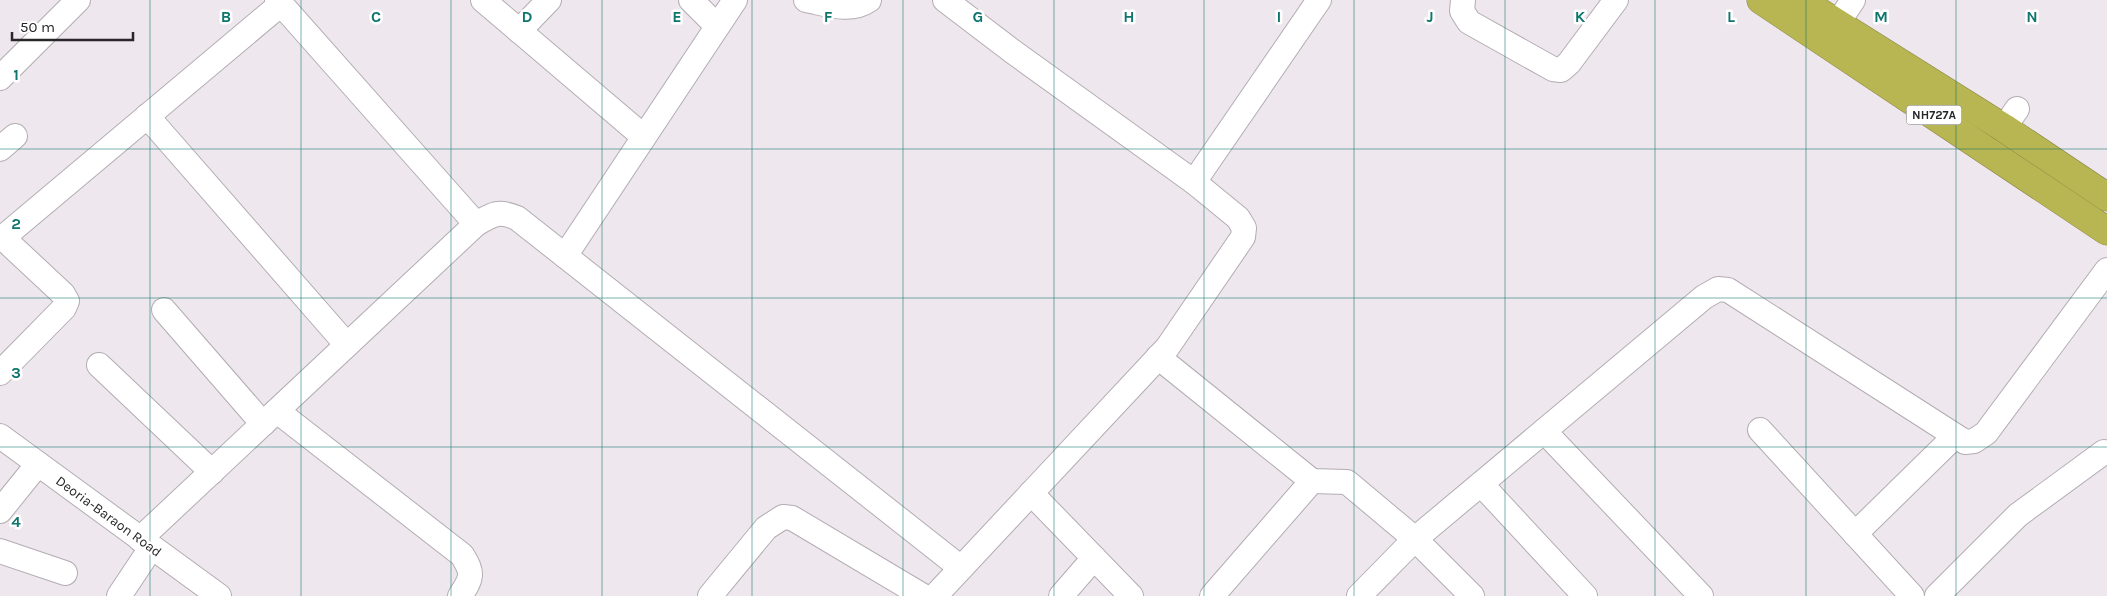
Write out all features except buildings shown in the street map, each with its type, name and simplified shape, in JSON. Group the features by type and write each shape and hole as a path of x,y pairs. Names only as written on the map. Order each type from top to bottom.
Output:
{"highway":[{"name":"NH727A","path":"1761,0 2107,231"},
{"name":"NH727A","path":"1800,0 1837,24 2010,119 2107,197"}],"street":[{"path":"0,78 78,0"},
{"path":"483,0 644,137"},
{"path":"519,30 549,0"},
{"path":"691,0 717,26"},
{"path":"565,256 735,0"},
{"path":"806,0 850,8 860,6 869,0"},
{"path":"935,596 1167,348 1243,237 1244,228 1238,218 1194,182 971,8 945,0"},
{"path":"1194,182 1319,0"},
{"path":"1463,0 1462,11 1469,22 1553,69 1561,70 1569,63 1616,0"},
{"path":"1837,24 1853,0"},
{"path":"0,372 64,308 67,301 63,294 3,234 147,116 279,2 476,224"},
{"path":"147,116 347,345"},
{"path":"119,596 145,544 212,472 476,224 493,214 504,213 517,218 961,568"},
{"path":"1359,596 1415,539 1704,297 1718,289 1728,290 1965,442 1974,442 1986,433 2107,270"},
{"path":"164,310 270,417 462,555 470,568 470,582 460,596"},
{"path":"1158,357 1312,482 1347,482 1415,539 1472,596"},
{"path":"99,365 212,472"},
{"path":"1760,430 1912,596"},
{"path":"1544,431 1701,596"},
{"name":"Deoria-Baraon Road","path":"0,436 145,544 219,596"},
{"path":"1855,534 1955,436"},
{"path":"1936,596 2018,515 2104,452"},
{"path":"0,511 38,464"},
{"path":"1212,596 1312,482"},
{"path":"1481,484 1586,596"},
{"path":"1031,493 1094,558 1122,593"},
{"path":"710,596 766,528 783,517 792,518 923,596"},
{"path":"1061,596 1094,558"},
{"path":"4,559 64,573"}]}
